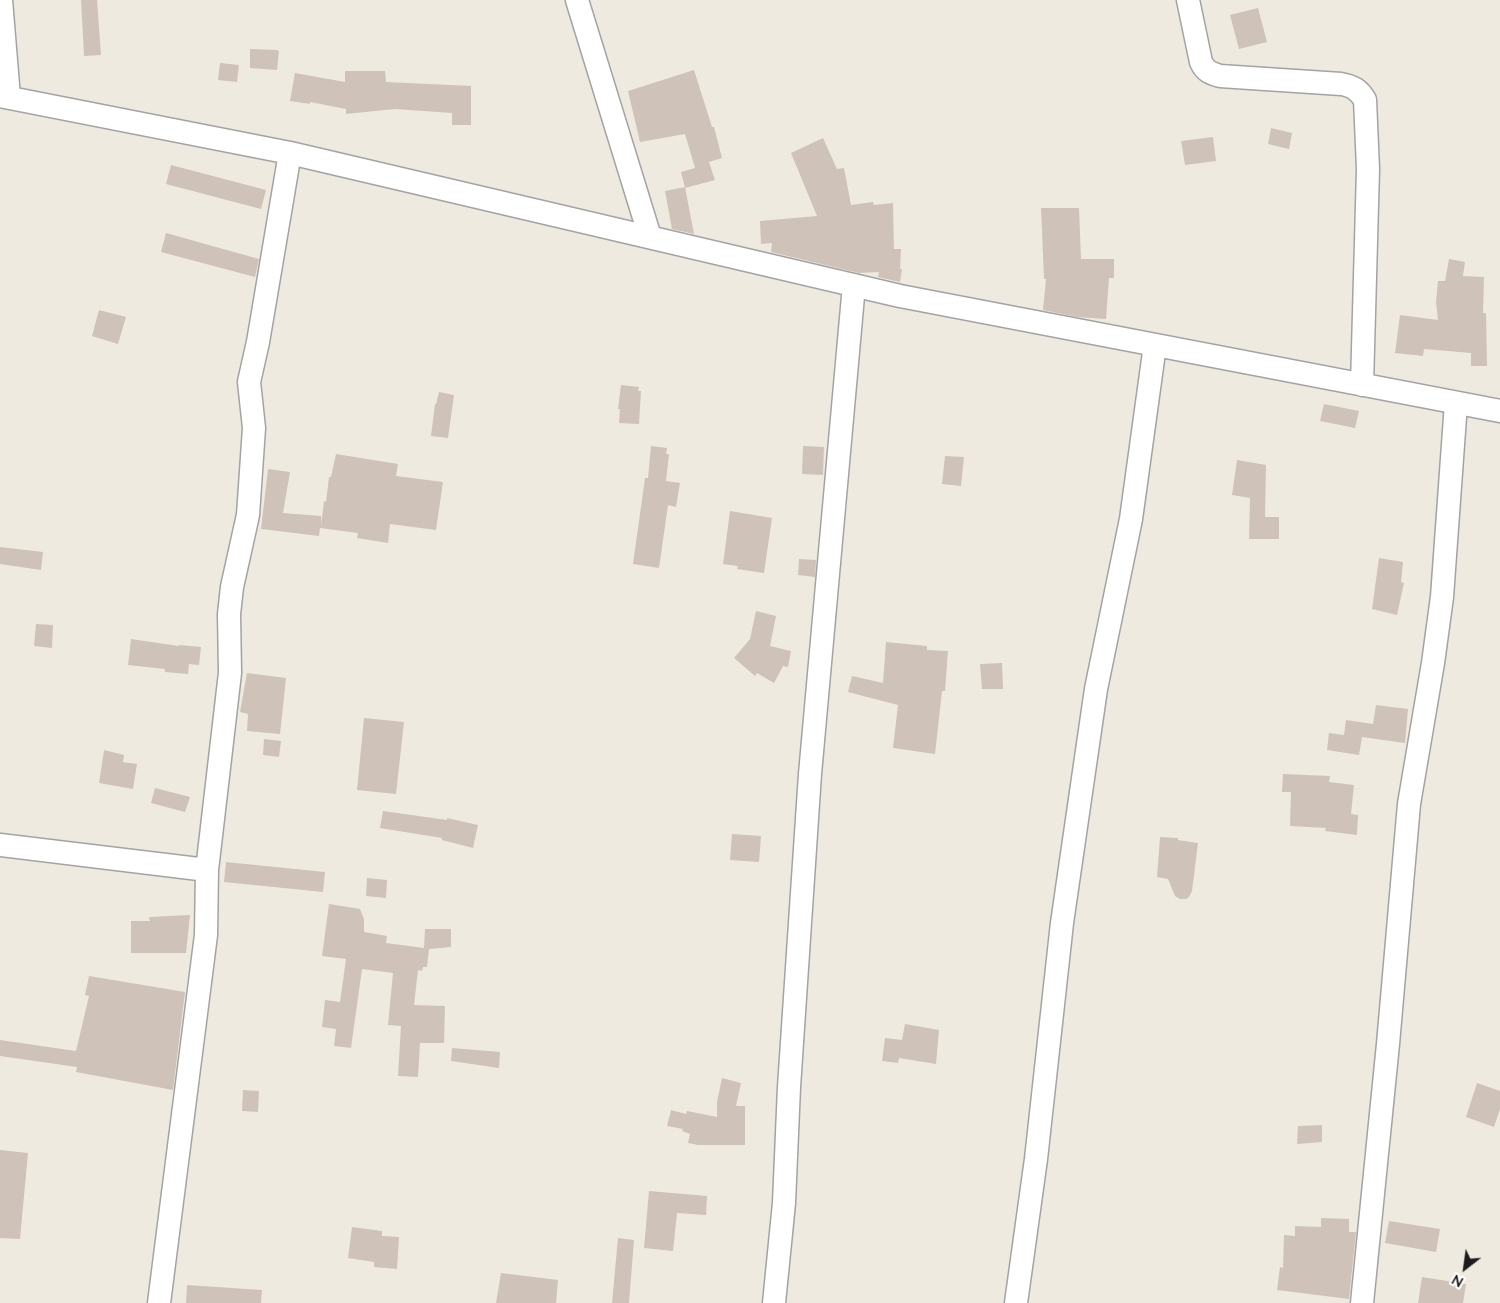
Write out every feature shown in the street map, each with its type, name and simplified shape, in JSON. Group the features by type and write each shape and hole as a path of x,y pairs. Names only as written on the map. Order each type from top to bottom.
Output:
{"street":[{"path":"1,0 5,96 290,154 910,298 1500,411"},
{"path":"577,0 650,237"},
{"path":"1188,0 1202,62 1204,68 1209,73 1220,76 1341,84 1352,86 1360,93 1364,100 1368,169 1362,385"},
{"path":"159,1303 206,935 207,870 230,673 229,614 232,587 248,515 254,428 249,382 258,342 290,154"},
{"path":"774,1303 784,1203 789,1087 810,774 854,285"},
{"path":"1016,1303 1036,1159 1062,923 1096,689 1132,519 1155,345"},
{"path":"1362,1303 1388,1044 1409,804 1442,597 1456,403"},
{"path":"0,846 207,870"}],"building":[{"path":"81,0 97,0 101,55 84,56"},
{"path":"1258,8 1267,42 1239,49 1230,15"},
{"path":"250,49 279,51 277,70 250,68"},
{"path":"220,63 239,65 237,82 218,80"},
{"path":"694,70 712,127 714,127 722,158 709,162 715,180 685,188 681,172 695,168 685,134 640,142 628,91"},
{"path":"345,71 385,71 386,82 471,86 471,125 452,125 452,113 395,109 346,114 346,109 310,102 310,104 290,101 295,73 345,82"},
{"path":"1271,128 1292,133 1289,149 1268,144"},
{"path":"1213,137 1216,161 1185,165 1181,141"},
{"path":"823,138 837,169 844,168 851,205 873,202 874,205 893,203 894,249 901,249 900,269 902,269 900,282 878,277 879,272 859,273 771,252 772,243 761,244 760,221 817,216 791,153"},
{"path":"171,165 266,190 261,209 166,184"},
{"path":"685,187 694,234 672,229 665,191"},
{"path":"1041,208 1079,208 1081,259 1114,259 1114,278 1109,278 1106,319 1077,317 1043,310 1046,279 1044,279"},
{"path":"166,233 259,259 255,277 161,252"},
{"path":"1449,259 1465,262 1463,276 1484,277 1483,313 1486,313 1487,366 1471,366 1471,353 1424,349 1423,356 1395,353 1400,315 1438,320 1436,302 1438,281 1445,281"},
{"path":"99,310 126,317 118,344 92,336"},
{"path":"621,385 639,387 638,391 641,391 639,424 619,423 620,409 618,409"},
{"path":"439,392 454,395 448,438 431,436 435,404"},
{"path":"1324,404 1359,411 1355,428 1320,421"},
{"path":"651,446 667,448 666,454 669,454 666,481 680,483 676,507 668,505 659,568 633,564 645,478 648,478"},
{"path":"803,446 824,447 823,475 802,474"},
{"path":"336,454 398,464 396,476 443,482 436,530 390,524 388,543 357,538 358,533 320,528 319,536 261,529 268,469 290,472 283,513 321,516 321,525 329,477 331,477"},
{"path":"945,456 964,457 961,486 942,484"},
{"path":"1237,460 1266,465 1265,517 1279,517 1279,539 1249,539 1250,498 1232,495"},
{"path":"730,511 772,518 764,573 737,569 738,566 723,564"},
{"path":"0,547 43,552 41,570 0,564"},
{"path":"1379,558 1403,562 1401,582 1404,583 1397,615 1372,609"},
{"path":"799,559 816,560 815,577 798,575"},
{"path":"756,611 776,616 770,646 791,651 788,667 783,666 774,683 757,673 755,676 734,658 750,639"},
{"path":"36,624 53,625 52,648 34,646"},
{"path":"131,639 179,646 201,647 199,665 189,664 188,674 165,672 165,669 128,665"},
{"path":"886,642 927,646 927,650 948,651 945,691 942,691 935,754 893,748 898,705 848,692 852,676 883,683"},
{"path":"1002,663 1003,689 982,689 980,664"},
{"path":"247,673 286,678 280,734 247,731 248,714 240,712"},
{"path":"1376,705 1408,709 1405,743 1362,737 1359,755 1327,750 1329,733 1344,735 1346,720 1373,724"},
{"path":"364,718 404,722 396,794 357,790"},
{"path":"264,739 281,741 279,757 263,755"},
{"path":"104,750 124,755 123,762 137,764 133,789 99,783"},
{"path":"1283,774 1330,776 1329,782 1354,785 1351,814 1358,815 1357,835 1325,831 1326,828 1290,826 1291,792 1282,792"},
{"path":"155,788 190,797 185,812 151,803"},
{"path":"383,811 447,820 447,818 478,825 473,848 442,840 442,838 380,828"},
{"path":"732,834 761,836 759,862 730,860"},
{"path":"1160,837 1178,838 1178,840 1198,843 1192,891 1186,899 1180,899 1175,896 1168,879 1157,877"},
{"path":"226,862 325,872 323,892 224,882"},
{"path":"367,878 387,880 386,898 366,896"},
{"path":"329,904 360,909 364,919 364,932 387,936 386,943 424,948 425,929 451,929 451,947 429,949 427,967 423,967 422,971 418,970 414,1005 445,1006 444,1043 420,1043 418,1077 398,1076 401,1026 388,1025 393,973 362,969 351,1048 334,1046 336,1029 322,1027 325,1000 340,1002 346,959 322,956"},
{"path":"190,915 186,953 131,953 131,921 150,921 149,917"},
{"path":"89,976 185,992 173,1090 76,1072 77,1067 0,1056 0,1040 76,1051 89,996 85,995"},
{"path":"905,1024 939,1030 936,1064 899,1058 898,1063 882,1061 885,1038 902,1040"},
{"path":"452,1048 500,1052 499,1068 451,1061"},
{"path":"722,1078 741,1083 736,1106 745,1106 745,1145 698,1145 688,1143 690,1134 682,1131 683,1129 667,1126 671,1110 686,1114 687,1111 717,1117 717,1102"},
{"path":"1477,1083 1500,1091 1500,1109 1494,1127 1466,1117"},
{"path":"243,1090 259,1091 258,1112 242,1111"},
{"path":"1322,1125 1322,1142 1297,1144 1298,1126"},
{"path":"0,1150 28,1153 20,1239 0,1238"},
{"path":"649,1191 707,1196 706,1215 677,1213 673,1251 644,1248"},
{"path":"1321,1218 1349,1219 1349,1232 1356,1232 1349,1299 1277,1290 1280,1267 1283,1268 1284,1235 1295,1236 1295,1226 1321,1227"},
{"path":"1389,1221 1440,1229 1436,1252 1385,1243"},
{"path":"352,1227 382,1231 382,1236 399,1237 397,1269 374,1267 374,1262 348,1258"},
{"path":"618,1238 634,1240 629,1303 612,1303"},
{"path":"501,1273 558,1280 556,1303 496,1303"},
{"path":"1422,1277 1466,1284 1463,1303 1418,1303"},
{"path":"187,1285 262,1290 261,1303 186,1303"}]}
